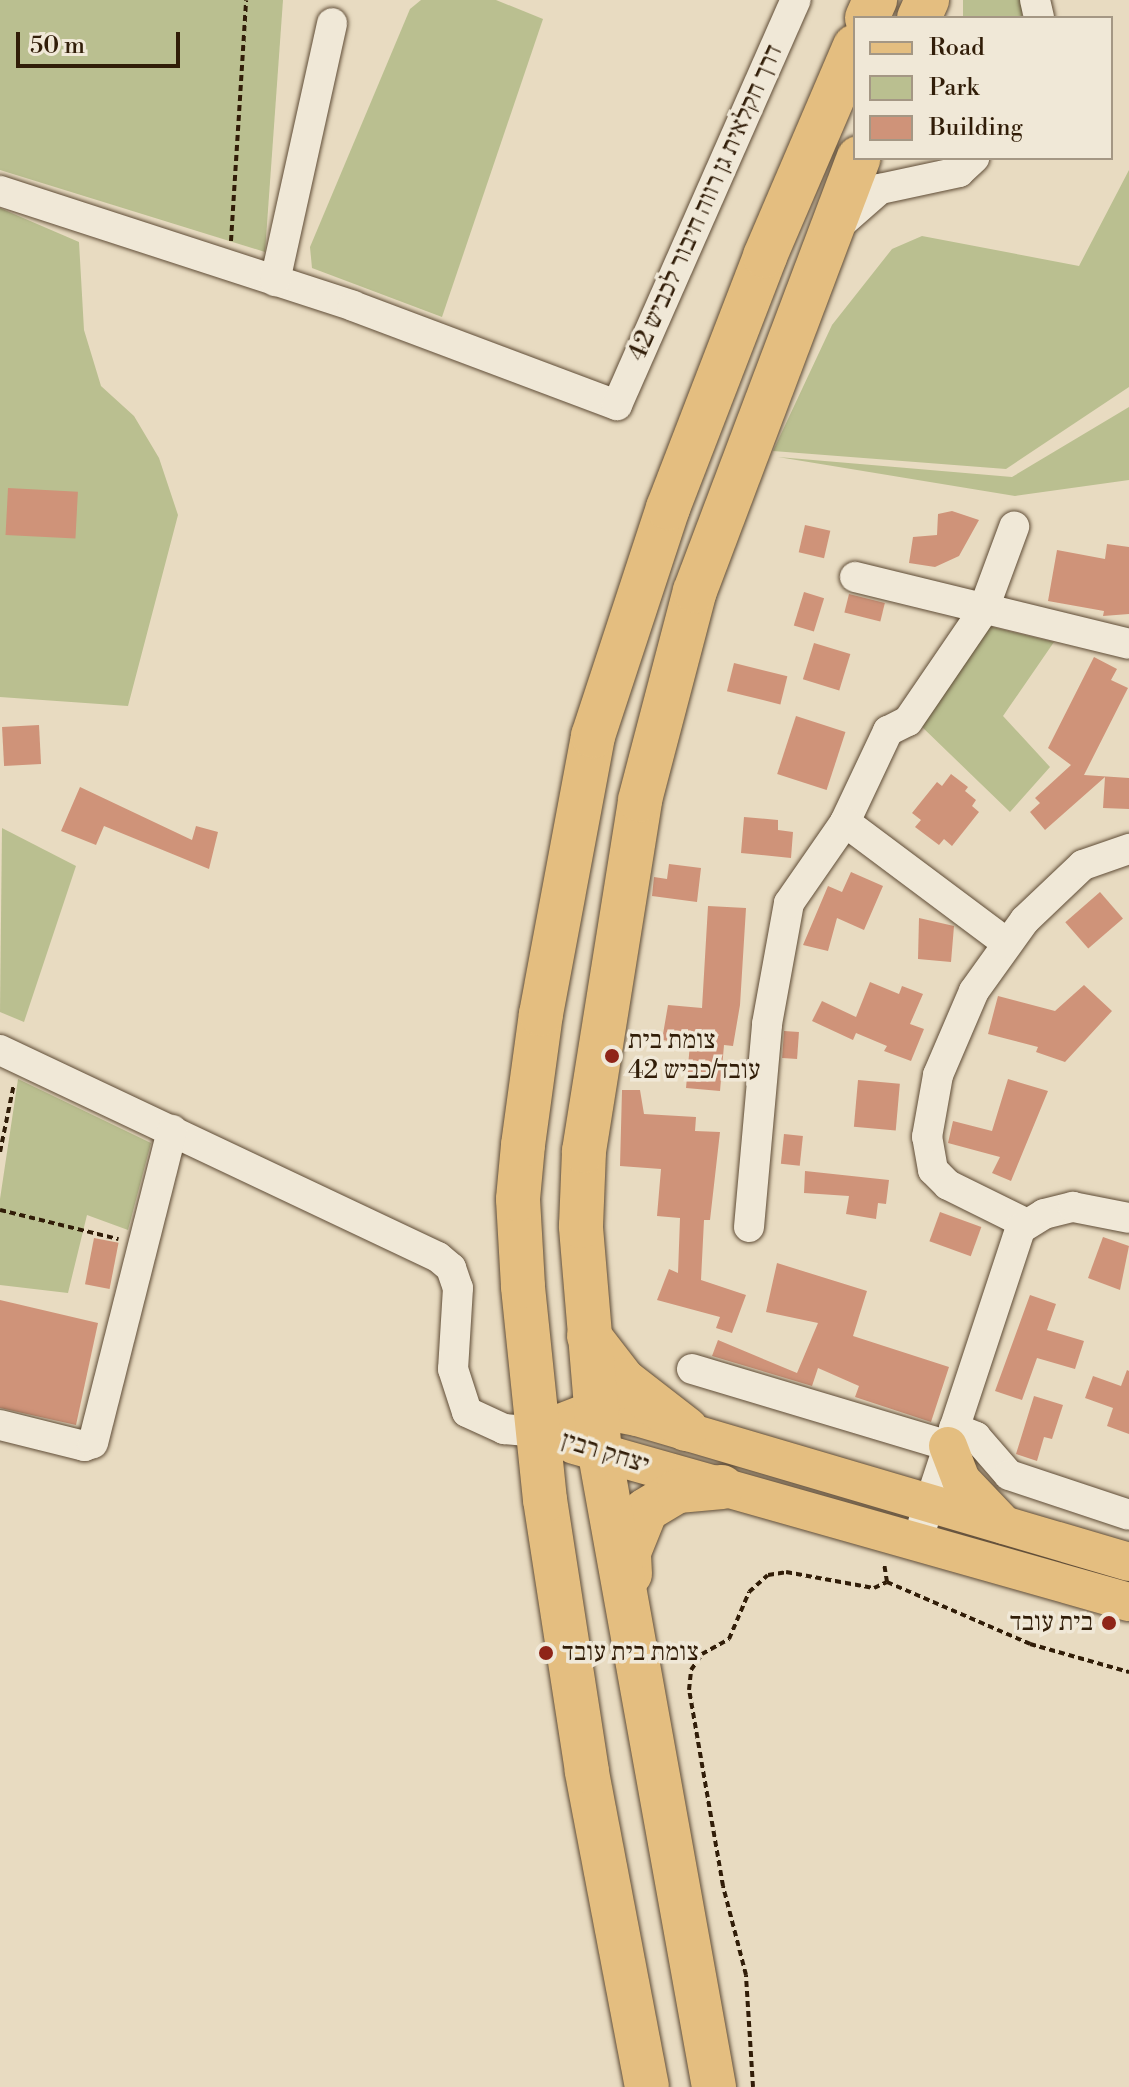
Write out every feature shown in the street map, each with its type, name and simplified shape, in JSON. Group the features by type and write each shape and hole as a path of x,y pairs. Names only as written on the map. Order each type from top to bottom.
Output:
{"highway":[{"path":"647,2087 587,1771 537,1432 518,1199 541,1014 593,736 674,493 765,256 853,51"},
{"path":"714,2087 632,1649 600,1454 581,1226 584,1151 640,800 695,591 824,241 858,160"},
{"path":"589,1336 623,1380 686,1429"},
{"path":"632,1649 629,1552 636,1527 646,1510 678,1491 722,1487"}],"main road":[{"name":"יצחק רבין","path":"537,1432 596,1409 686,1429 929,1505 1129,1562"},
{"name":"יצחק רבין","path":"537,1432 600,1454 1129,1602"},
{"path":"951,1437 961,1480 1006,1527"}],"street":[{"name":"דרך חקלאית גן רווה חיבור לכביש 42","path":"275,281 617,405 796,0"},
{"path":"0,191 275,281 332,23"},
{"path":"824,241 862,200 880,189 959,172 972,160"},
{"path":"749,1227 767,1024 789,903 845,822 888,731 908,721 983,611 1014,527"},
{"path":"855,577 983,611 1129,644"},
{"path":"845,822 1007,943"},
{"path":"1025,1223 942,1180 927,1148 931,1105 948,1046 974,991 1007,943 1073,872 1102,855 1129,849"},
{"path":"9,1054 172,1130 451,1268 458,1288 453,1369 467,1412 504,1429 537,1432"},
{"path":"0,1425 84,1446 93,1443 172,1130"},
{"path":"917,1543 1008,1256 1025,1223 1073,1207 1129,1218"},
{"path":"692,1369 951,1437 976,1437 1009,1475 1129,1515"}],"path":[{"path":"229,266 246,0"},
{"path":"0,1152 9,1054"},
{"path":"0,1210 143,1245"},
{"path":"879,1532 887,1582"},
{"path":"753,2087 746,1975 723,1886 689,1690 691,1670 702,1654 729,1639 749,1592 768,1575 786,1572 855,1587 887,1582 1030,1644 1129,1672"}],"green space":[{"path":"0,0 283,0 265,252 0,170"},
{"path":"421,0 496,0 543,19 442,317 312,268 310,247 410,9"},
{"path":"963,0 1022,0 1022,16 963,16"},
{"path":"1129,170 1129,387 1006,469 773,451 832,325 892,249 922,236 1079,266"},
{"path":"0,208 79,242 84,330 101,386 134,416 159,458 178,515 128,706 0,697"},
{"path":"1129,407 1129,480 1015,496 778,457 1012,477"},
{"path":"984,625 1054,642 1003,716 1050,767 1010,812 920,725"},
{"path":"2,828 76,866 24,1022 0,1012"},
{"path":"18,1079 151,1143 128,1230 87,1215 68,1293 0,1285 0,1199"}],"building":[{"path":"8,488 78,492 75,539 6,535"},
{"path":"952,511 979,520 959,556 935,567 909,563 913,537 937,535 938,514"},
{"path":"805,525 830,531 824,558 799,552"},
{"path":"1107,544 1129,547 1129,614 1103,616 1104,611 1048,601 1057,550 1105,559"},
{"path":"804,592 824,598 814,632 794,625"},
{"path":"849,594 885,603 880,621 844,612"},
{"path":"814,643 850,654 839,690 803,679"},
{"path":"1094,657 1117,669 1111,680 1128,688 1084,775 1129,778 1129,809 1103,808 1105,777 1045,830 1030,812 1040,803 1035,798 1071,765 1048,748"},
{"path":"734,663 787,676 780,704 727,691"},
{"path":"796,716 845,732 827,790 777,774"},
{"path":"39,725 41,764 4,766 2,727"},
{"path":"951,774 968,787 965,791 976,800 972,806 979,812 952,846 944,839 939,845 915,827 921,820 912,813 937,782 942,786"},
{"path":"80,787 192,840 196,826 218,832 209,869 104,826 96,845 61,831"},
{"path":"744,817 778,820 778,830 793,832 791,858 741,853"},
{"path":"669,864 701,868 697,902 652,896 654,877 667,879"},
{"path":"851,872 883,886 864,930 837,918 828,951 803,945 828,886 842,892"},
{"path":"1100,892 1123,918 1088,949 1065,922"},
{"path":"708,906 746,908 740,1005 733,1046 724,1045 720,1091 686,1088 690,1044 662,1040 668,1005 702,1008"},
{"path":"919,918 954,926 951,962 918,959"},
{"path":"870,982 899,994 902,986 923,994 910,1024 924,1029 911,1061 884,1051 887,1046 856,1033 853,1040 812,1021 822,1001 856,1017"},
{"path":"1084,985 1112,1011 1065,1062 1036,1052 1038,1047 988,1034 998,996 1055,1011"},
{"path":"784,1031 799,1032 797,1059 782,1058"},
{"path":"1008,1079 1048,1091 1011,1181 992,1173 1000,1157 948,1143 953,1121 992,1131"},
{"path":"858,1080 900,1084 896,1130 854,1127"},
{"path":"622,1090 640,1090 644,1114 696,1117 695,1131 720,1132 710,1220 704,1220 701,1280 746,1295 732,1333 716,1328 720,1317 657,1300 669,1269 678,1273 680,1218 657,1216 661,1169 620,1166"},
{"path":"784,1134 803,1136 800,1166 781,1164"},
{"path":"805,1171 889,1180 886,1204 878,1203 876,1219 846,1214 849,1196 804,1193"},
{"path":"940,1212 981,1227 971,1256 929,1241"},
{"path":"1103,1237 1129,1246 1120,1290 1088,1278"},
{"path":"94,1238 119,1243 110,1289 85,1284"},
{"path":"777,1263 867,1291 853,1336 949,1367 931,1422 855,1397 859,1386 818,1368 812,1386 712,1356 718,1340 797,1373 818,1323 766,1312"},
{"path":"1030,1295 1056,1304 1047,1330 1084,1341 1075,1369 1037,1358 1022,1400 995,1391"},
{"path":"0,1300 98,1323 76,1425 0,1408"},
{"path":"1127,1370 1129,1434 1107,1426 1113,1408 1085,1398 1093,1376 1121,1386"},
{"path":"1034,1396 1063,1405 1052,1439 1044,1437 1037,1461 1016,1454"}],"place":[{"name":"צומת בית עובד/כביש 42","path":"612,1056"},
{"name":"בית עובד","path":"1109,1623"},
{"name":"צומת בית עובד","path":"546,1653"}]}
